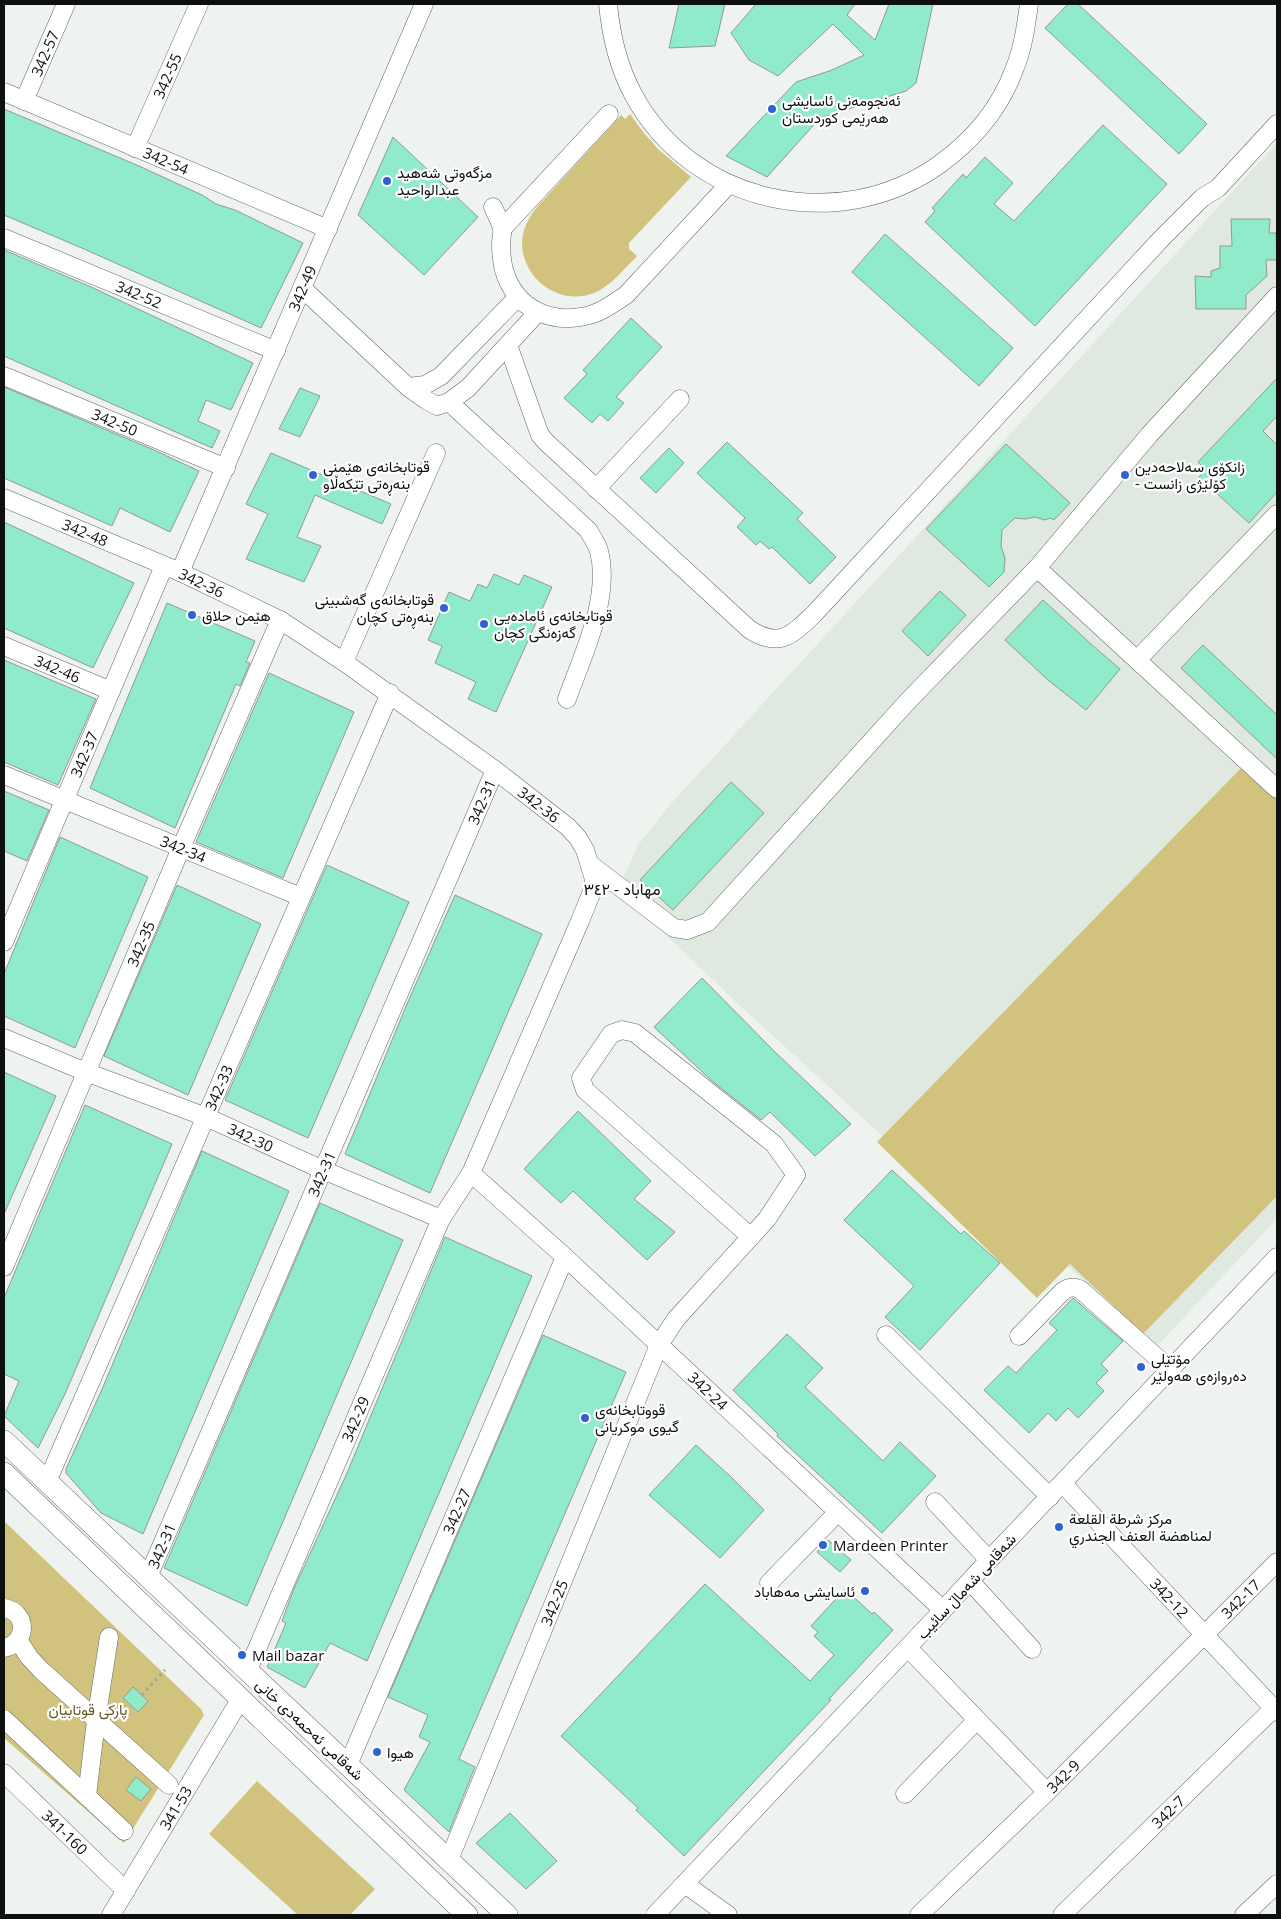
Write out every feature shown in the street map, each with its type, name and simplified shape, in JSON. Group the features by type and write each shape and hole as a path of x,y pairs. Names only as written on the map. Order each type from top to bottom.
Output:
{"main road":[{"name":"شەقامی ئەحمەدی خانی","path":"4,1441 507,1915"},
{"name":"شەقامی ئەحمەدی خانی","path":"4,1473 467,1915"}],"street":[{"name":"342-57","path":"24,101 66,4"},
{"name":"342-55","path":"135,148 199,4"},
{"name":"342-49","path":"172,569 226,468 424,4"},
{"path":"608,4 611,31 620,64 634,95 652,123 675,148 702,169 729,184 764,197 797,203 831,203 873,196 897,188 928,173 955,153 980,129 999,101 1014,70 1024,38 1029,4"},
{"name":"342-54","path":"4,92 328,229"},
{"path":"502,229 609,114"},
{"path":"508,345 540,435 749,629 760,636 772,639 789,637 814,614 1161,238 1202,198 1218,188 1277,124"},
{"path":"493,207 502,229 501,244 504,268 508,281 518,297 537,313 551,317 579,317 593,314 608,307 626,295 729,184"},
{"name":"342-52","path":"4,238 276,351"},
{"path":"302,288 408,387 437,406 450,402 468,388 537,313"},
{"path":"591,865 674,928 687,930 708,922 908,701 1037,568 1150,434 1277,296"},
{"path":"408,387 425,385 442,376 518,297"},
{"path":"476,341 496,358"},
{"name":"342-50","path":"4,376 226,468"},
{"path":"596,489 680,399"},
{"path":"450,402 588,530 598,550 601,569 600,605 567,699"},
{"path":"344,662 436,453"},
{"name":"342-48","path":"4,498 172,569"},
{"path":"1137,660 1277,514"},
{"path":"1037,568 1277,789"},
{"name":"342-36","path":"172,569 280,620 344,662 495,770 568,827 578,838 585,850 591,865 594,880 593,889 471,1173"},
{"name":"342-37","path":"4,942 10,909 64,800 111,691 172,569"},
{"name":"342-35","path":"4,1267 181,848 280,620"},
{"name":"342-46","path":"4,646 111,691"},
{"name":"342-33","path":"47,1482 390,694"},
{"name":"342-31","path":"148,1577 495,770"},
{"name":"342-34","path":"4,775 302,897"},
{"name":"342-25","path":"449,1860 659,1345 676,1319 751,1237 767,1219 796,1175 774,1144 635,1032 622,1030 611,1034 581,1078 585,1090 751,1237"},
{"name":"342-30","path":"4,1038 86,1072 206,1117 323,1170 440,1219"},
{"name":"342-29","path":"248,1670 440,1219 471,1173"},
{"name":"342-24","path":"471,1173 565,1257 944,1610"},
{"name":"342-27","path":"348,1765 565,1257"},
{"name":"شەقامی شەماڵ سائیب","path":"655,1915 1277,1257"},
{"path":"1020,1336 1065,1289 1077,1288 1170,1370"},
{"path":"886,1335 1050,1497"},
{"name":"342-12","path":"1063,1484 1276,1710"},
{"path":"935,1502 989,1560"},
{"path":"769,1583 838,1512"},
{"name":"342-17","path":"1204,1634 1277,1562"},
{"path":"970,1581 1032,1649"},
{"path":"4,1608 9,1609 20,1617 22,1630 11,1644 29,1657 96,1721 169,1785"},
{"name":"342-9","path":"919,1915 1047,1792 1204,1634"},
{"path":"87,1796 109,1637"},
{"path":"908,1648 1047,1792"},
{"name":"341-53","path":"111,1915 240,1700"},
{"name":"342-7","path":"1062,1915 1276,1710"},
{"path":"4,1719 124,1831"},
{"path":"905,1794 977,1720"},
{"name":"341-160","path":"4,1773 126,1891"},
{"path":"685,1884 728,1915"},
{"path":"1244,1915 1277,1884"}],"path":[{"path":"142,1695 165,1670"}],"shaded area":[{"name":"زانکۆی سەلاحەدین - کۆلێژی زانست","path":"1277,143 1277,1219 1156,1347 1068,1266 1038,1289 876,1130 737,1003 618,889 638,845 668,807"}],"green space":[{"path":"630,114 658,149 691,177 629,243 629,249 637,256 612,282 594,293 581,296 568,296 556,292 544,286 528,267 523,254 522,241 525,227 537,207 621,115 625,119"},
{"path":"1245,764 1277,796 1277,1196 1143,1334 1070,1264 1037,1298 877,1142"},
{"name":"پارکی قوتابیان","path":"4,1521 201,1709 204,1715 124,1843 4,1738"},
{"path":"257,1781 375,1889 350,1915 298,1915 209,1834"}],"building":[{"path":"679,4 725,4 715,46 669,48"},
{"path":"756,4 855,4 847,15 875,40 889,4 933,4 916,83 906,91 820,118 767,177 726,156 796,82 832,70 864,55 833,24 778,76 749,60 731,33"},
{"path":"1068,4 1078,4 1207,124 1179,154 1045,28"},
{"path":"4,109 139,166 202,195 216,204 235,210 303,243 261,328 4,215"},
{"path":"1103,125 1167,184 1035,326 925,222 935,211 932,208 963,174 966,178 985,157 1013,183 994,204 1014,221"},
{"path":"393,137 478,217 424,275 358,215"},
{"path":"1231,219 1270,219 1269,233 1276,233 1277,260 1266,260 1267,276 1246,295 1246,309 1196,309 1195,276 1211,277 1211,271 1220,268 1220,246 1232,246"},
{"path":"885,234 1013,348 979,386 852,272"},
{"path":"4,250 89,286 253,363 231,410 206,400 198,421 220,431 212,448 4,356"},
{"path":"631,318 662,347 616,397 624,403 608,421 600,414 592,423 564,398 587,374 583,370"},
{"path":"1277,378 1277,416 1263,431 1277,445 1277,492 1249,523 1199,477 1206,470 1198,462"},
{"path":"4,387 199,471 170,532 120,508 112,526 4,478"},
{"path":"300,388 320,396 300,437 279,429"},
{"path":"727,442 803,513 797,519 836,557 810,584 772,547 769,549 760,541 756,545 737,527 745,518 697,473"},
{"path":"1006,444 1070,503 1054,520 1035,517 1015,518 1002,530 1001,546 1005,558 1004,572 989,587 926,529"},
{"path":"669,448 684,463 656,493 640,478"},
{"path":"271,453 391,504 382,524 315,495 297,537 321,546 304,582 246,559 268,514 246,504"},
{"path":"4,522 134,583 93,668 4,628"},
{"path":"494,574 519,585 524,575 552,587 496,712 468,699 476,682 435,663 442,646 428,640 449,592 470,601 478,584 487,588"},
{"path":"940,591 966,615 928,656 902,631"},
{"path":"1043,600 1120,669 1086,710 1048,680 1005,640"},
{"path":"167,603 255,641 246,662 250,663 240,686 236,684 175,828 90,788"},
{"path":"1203,645 1277,715 1277,759 1181,668"},
{"path":"4,660 96,699 58,785 4,762"},
{"path":"269,673 354,712 283,878 196,842"},
{"path":"731,782 764,813 673,910 640,880"},
{"path":"4,791 49,810 27,861 4,851"},
{"path":"60,837 148,877 75,1048 4,1016 4,974"},
{"path":"327,865 409,902 308,1138 225,1100"},
{"path":"177,885 261,924 188,1095 104,1056"},
{"path":"455,895 542,934 430,1193 345,1154 407,1004"},
{"path":"702,978 775,1052 851,1124 815,1156 770,1112 761,1120 712,1081 654,1027"},
{"path":"4,1072 56,1096 4,1214"},
{"path":"85,1105 172,1144 65,1394 38,1448 4,1416 19,1381 4,1374 4,1298"},
{"path":"578,1111 651,1181 634,1199 675,1232 647,1260 573,1191 561,1203 524,1169"},
{"path":"202,1151 289,1191 143,1534 101,1513 66,1473 66,1469 103,1387"},
{"path":"892,1170 961,1234 964,1231 1000,1263 920,1350 885,1317 914,1286 844,1220"},
{"path":"320,1203 403,1240 247,1606 164,1568"},
{"path":"445,1237 532,1276 367,1661 330,1643 305,1688 267,1667 286,1623 282,1621 293,1591 347,1473"},
{"path":"1073,1298 1123,1341 1101,1364 1108,1371 1096,1383 1104,1391 1078,1418 1068,1408 1056,1421 1048,1413 1029,1433 984,1390 1008,1366 1016,1373 1057,1330 1049,1323"},
{"path":"787,1334 823,1368 805,1387 883,1461 900,1442 936,1476 882,1533 777,1436 778,1434 733,1390"},
{"path":"543,1335 626,1372 459,1759 475,1767 449,1832 404,1790 430,1742 419,1737 428,1715 388,1697"},
{"path":"696,1445 764,1510 720,1558 649,1495"},
{"path":"828,1540 851,1560 840,1572 817,1552"},
{"path":"705,1584 810,1681 834,1655 814,1636 818,1632 811,1626 845,1589 893,1630 829,1699 831,1700 684,1856 636,1810 638,1808 561,1736"},
{"path":"133,1687 148,1701 138,1712 123,1698"},
{"path":"136,1777 151,1789 141,1801 126,1790"},
{"path":"510,1813 557,1861 526,1889 476,1843"}],"place":[{"name":"ئەنجومەنی ئاسایشی هەرێمی کوردستان","path":"772,109"},
{"name":"مزگه‌وتی شه‌هید عبدالواحید","path":"387,181"},
{"name":"قوتابخانەی هێمنی بنەڕەتی تێکەڵاو","path":"313,475"},
{"name":"زانکۆی سەلاحەدین - کۆلێژی زانست","path":"1125,475"},
{"name":"قوتابخانەی گەشبینی بنەڕەتی کچان","path":"444,608"},
{"name":"هێمن حلاق","path":"192,615"},
{"name":"قوتابخانەی ئامادەیی گەزەنگی کچان","path":"484,624"},
{"name":"مۆتێلی دەروازەی هەولێر","path":"1141,1367"},
{"name":"قووتابخانەی گيوی موكريانی","path":"585,1418"},
{"name":"مركز شرطة القلعة لمناهضة العنف الجندري","path":"1059,1527"},
{"name":"Mardeen Printer","path":"823,1545"},
{"name":"ئاسایشی مەهاباد","path":"865,1591"},
{"name":"Mail bazar","path":"242,1655"},
{"name":"هيوا","path":"377,1752"}],"district":[{"name":"مهاباد - ٣٤٢","path":"622,889"}]}
